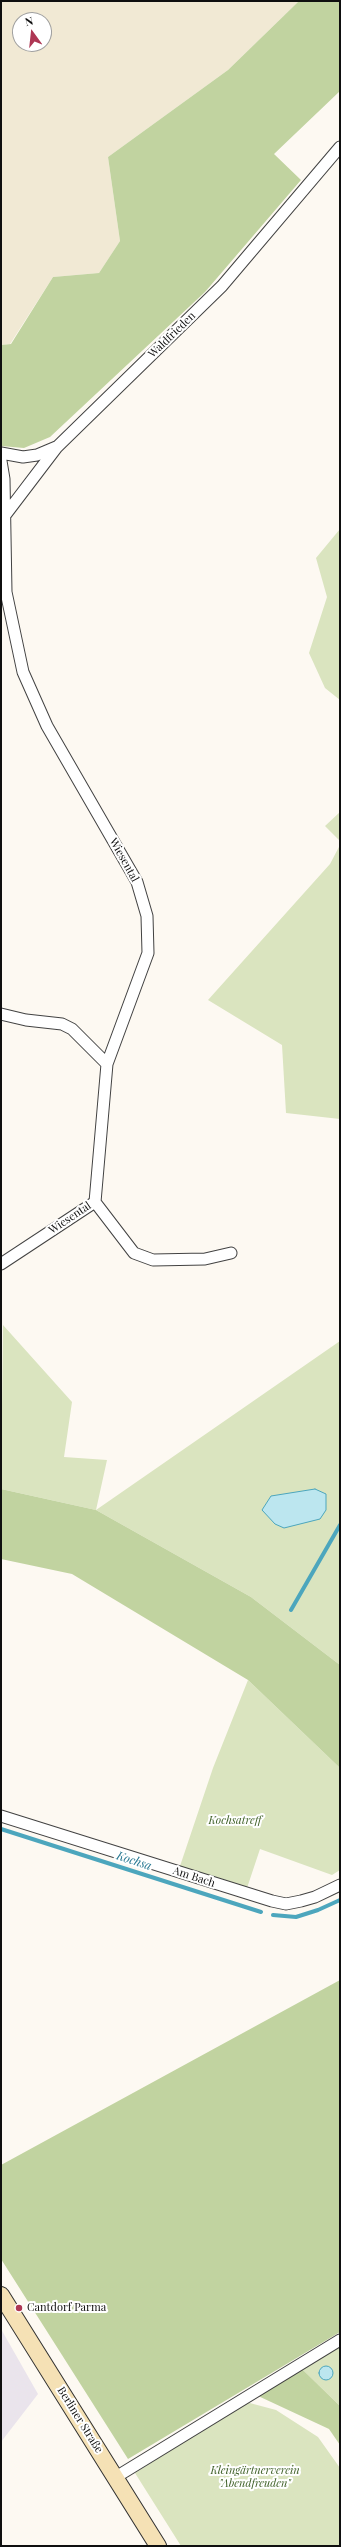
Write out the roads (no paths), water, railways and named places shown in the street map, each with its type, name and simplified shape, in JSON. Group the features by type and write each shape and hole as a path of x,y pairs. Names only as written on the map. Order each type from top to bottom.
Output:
{"main road":[{"name":"Berliner Straße","path":"1,2296 158,2546"}],"street":[{"name":"Waldfrieden","path":"2,518 57,447 222,286 340,147"},
{"path":"1,453 23,457 37,455 57,447"},
{"name":"Wiesental","path":"1,461 6,592 23,672 47,726 137,882 147,916 148,952 107,1064 95,1202 1,1264"},
{"path":"1,1014 26,1020 62,1024 72,1028 107,1064"},
{"path":"95,1202 134,1253 153,1260 205,1259 231,1253"},
{"name":"Am Bach","path":"1,1816 272,1901 286,1904 316,1897 340,1885"},
{"path":"116,2477 340,2340"}],"water":[{"path":"315,1489 326,1494 326,1510 320,1519 284,1528 275,1524 262,1510 271,1496"},
{"path":"323,2366 329,2366 333,2370 333,2376 329,2380 323,2380 319,2376 319,2370"}],"waterway":[{"path":"291,1610 340,1525"},
{"name":"Kochsa","path":"1,1829 261,1912"},
{"name":"Kochsa","path":"273,1915 296,1917 318,1910 340,1900"}],"place":[{"name":"Cantdorf Parma","path":"19,2308"}],"park label":[{"name":"Kochsatreff","path":"235,1821"},
{"name":"Kleingärtnerverein \"Abendfreuden\"","path":"255,2477"}]}
